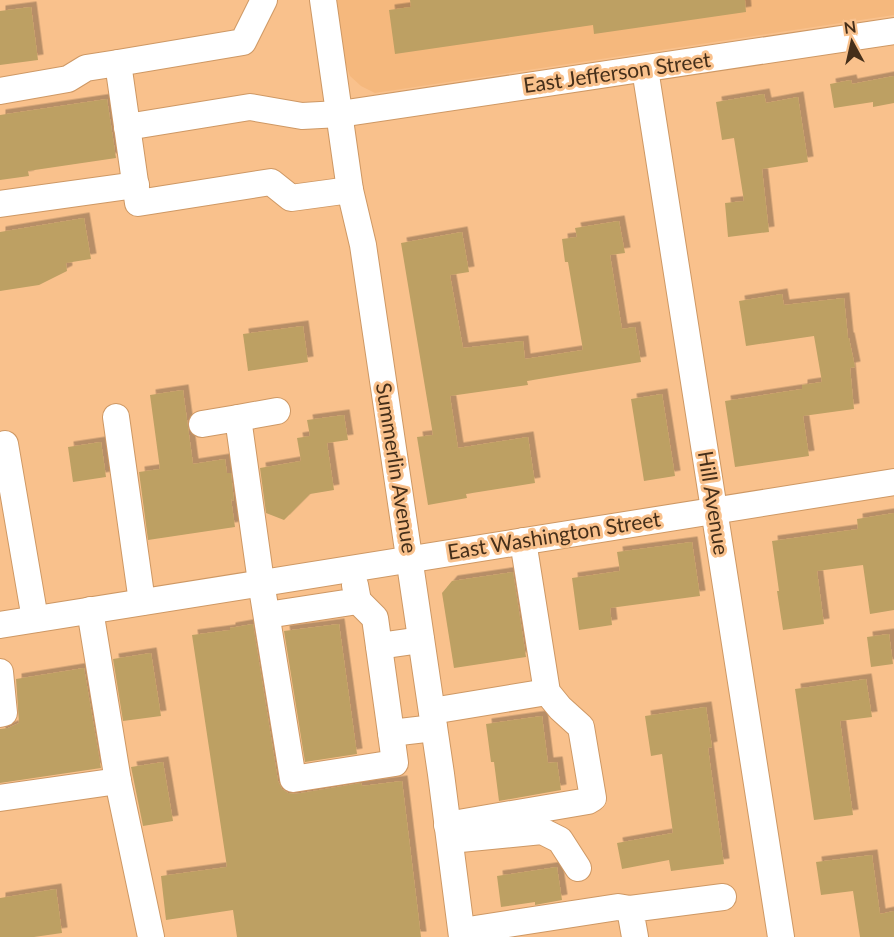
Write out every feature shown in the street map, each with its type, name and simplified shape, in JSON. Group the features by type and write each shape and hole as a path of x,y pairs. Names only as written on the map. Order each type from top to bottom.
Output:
{"street":[{"path":"0,91 68,80 86,68 243,42 264,0"},
{"name":"Summerlin Avenue","path":"331,3 340,114 350,190 363,245 433,719 462,934"},
{"name":"East Jefferson Street","path":"127,127 250,107 302,116 340,114 894,31"},
{"path":"118,63 138,203 271,182 291,198 350,190"},
{"name":"Hill Avenue","path":"645,69 781,937"},
{"path":"0,204 136,185"},
{"path":"202,424 277,411"},
{"path":"116,417 142,602"},
{"path":"238,418 261,582 293,779 395,763 375,618 358,601 352,568"},
{"path":"5,444 35,619"},
{"name":"East Washington Street","path":"0,625 894,482"},
{"path":"448,833 593,798 581,727 560,708 547,692 523,541"},
{"path":"267,615 358,601"},
{"path":"90,610 118,781 151,937"},
{"path":"379,646 421,640"},
{"path":"0,672 4,713 0,714"},
{"path":"391,733 433,719 547,692"},
{"path":"0,798 118,781"},
{"path":"448,833 542,831 560,840 578,868"},
{"path":"462,934 618,907 630,909 723,897"},
{"path":"630,909 635,937"}],"shaded area":[{"path":"336,0 894,0 894,15 375,93 361,86 350,76 344,59"}],"building":[{"path":"410,0 745,0 746,12 594,34 593,25 395,54 389,10 411,7"},
{"path":"31,7 38,60 0,65 0,11"},
{"path":"894,76 894,103 873,107 873,102 834,108 830,84 851,80 852,84"},
{"path":"764,94 766,103 798,97 808,162 762,169 769,232 728,237 725,203 744,201 734,138 722,140 716,102"},
{"path":"107,99 116,158 28,171 29,176 0,180 0,115"},
{"path":"84,218 91,259 66,263 67,271 39,285 0,291 0,232"},
{"path":"619,221 625,253 610,255 622,329 635,327 641,362 527,381 528,385 450,396 458,448 528,437 535,483 466,494 467,498 428,505 417,437 433,435 401,243 462,232 469,272 450,275 463,348 523,341 525,359 583,350 562,239 577,237 575,228"},
{"path":"782,294 784,305 844,298 848,338 855,367 850,368 854,409 803,416 809,456 735,467 725,401 802,389 802,385 822,382 814,336 746,346 739,301"},
{"path":"303,326 308,362 248,371 243,334"},
{"path":"183,390 193,464 225,459 227,473 231,473 234,501 231,499 235,527 148,540 139,472 160,469 150,395"},
{"path":"662,394 675,476 644,481 631,399"},
{"path":"344,415 348,440 327,443 334,490 310,494 284,520 266,513 260,468 301,461 297,438 310,436 307,420"},
{"path":"101,442 106,477 73,482 68,447"},
{"path":"894,513 894,610 870,614 863,565 817,571 824,624 783,630 772,541 858,529 857,519"},
{"path":"692,542 700,596 610,608 612,625 579,630 572,578 620,571 617,552"},
{"path":"513,572 526,657 454,668 442,593 452,581"},
{"path":"253,624 278,781 282,789 295,794 361,783 362,786 402,781 421,937 237,937 233,910 166,920 161,876 227,867 192,635 230,630 230,628"},
{"path":"339,624 357,754 305,762 284,631"},
{"path":"889,634 893,664 871,667 867,637"},
{"path":"151,653 161,716 123,721 113,659"},
{"path":"84,668 101,768 0,783 0,729 19,723 16,679"},
{"path":"866,679 872,717 840,721 853,815 814,820 795,689"},
{"path":"706,707 712,747 708,748 724,864 671,871 669,860 622,869 617,843 673,833 662,754 651,756 645,716"},
{"path":"542,716 548,763 557,762 561,790 499,801 486,724"},
{"path":"163,762 173,821 143,826 131,767"},
{"path":"872,855 880,914 894,911 894,937 860,937 853,891 821,895 816,862"},
{"path":"557,867 562,900 535,905 535,902 501,907 497,876"},
{"path":"56,889 62,933 34,937 0,937 0,898"}]}
